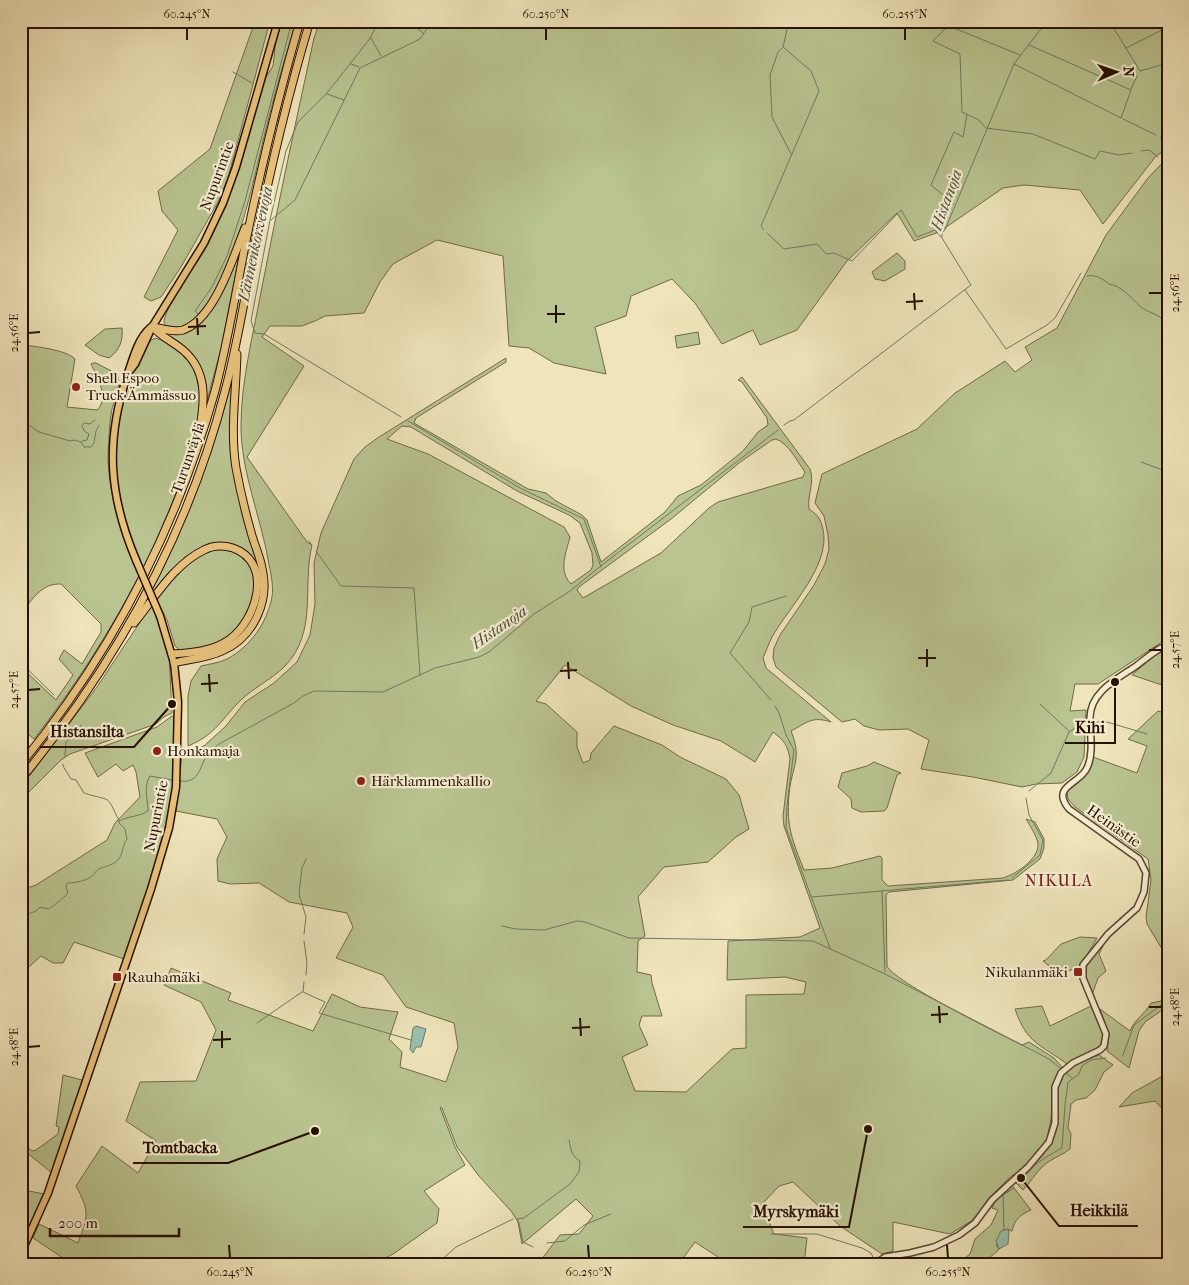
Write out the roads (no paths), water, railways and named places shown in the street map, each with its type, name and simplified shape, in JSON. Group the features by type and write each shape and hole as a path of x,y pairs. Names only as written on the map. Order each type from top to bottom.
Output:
{"highway":[{"name":"Turunväylä","path":"21,764 83,680 134,595 167,527 199,440 215,389 226,346 251,214 280,93 300,21"},
{"name":"Turunväylä","path":"21,779 72,712 119,641 160,566 194,486 225,392 238,338 271,170 310,21"},
{"path":"152,327 168,331 182,330 200,318 220,289 251,214"},
{"path":"152,327 184,351 193,360 198,369 201,377 203,401 199,440"},
{"path":"174,663 208,656 235,644 244,636 257,618 264,596 262,568 243,502 236,466 234,407 238,338"},
{"path":"119,641 174,574 195,555 204,550 219,546 231,548 245,555 252,562 256,570 258,590 252,612 244,624 230,640 218,646 188,654 172,654"}],"main road":[{"name":"Nupurintie","path":"21,1253 37,1219 54,1174 151,889 169,828 176,787 178,702 174,663 160,616 136,560 119,512 114,483 112,462 116,414 120,394 130,364 140,343 204,243 223,202 236,167 278,21"}],"street":[{"name":"Heinästie","path":"875,1264 885,1257 910,1254 934,1246 959,1235 975,1223 1000,1191 1028,1167 1049,1142 1055,1123 1055,1087 1061,1073 1073,1063 1100,1050 1106,1042 1106,1034 1082,978 1083,965 1108,934 1137,908 1144,892 1146,873 1139,859 1069,809 1062,799 1063,792 1088,767 1090,715 1095,700 1117,677 1161,648 1168,646"}],"waterway":[{"path":"198,314 195,311 212,287 227,256 245,201 292,21"},
{"name":"Lännenkorvenoja","path":"378,21 371,37 350,64 326,94 298,122 286,151 270,220 251,321 255,333 264,334 401,417"},
{"path":"409,21 424,34"},
{"path":"271,220 295,200 360,68 420,39 432,21"},
{"path":"764,230 761,226 819,91 811,71 783,47 789,21"},
{"name":"Histanoja","path":"953,21 933,41 960,54 962,112 979,120 986,128 1033,134 1095,159 1100,151 1119,155 1132,153"},
{"name":"Histanoja","path":"942,237 942,233 945,230 1014,64 1047,21"},
{"name":"Histanoja","path":"1063,21 1083,26 1093,21"},
{"path":"949,26 1020,55"},
{"path":"1113,27 1140,71 1168,63"},
{"path":"1126,48 1168,27"},
{"path":"371,38 381,56"},
{"path":"1014,64 1121,118 1131,90 1029,45"},
{"path":"782,48 778,52 770,75 772,117 791,154"},
{"path":"351,64 359,67"},
{"path":"233,72 252,83"},
{"path":"1131,89 1137,76"},
{"path":"327,94 344,100"},
{"path":"954,204 931,185 954,132 963,137 967,115"},
{"path":"1123,119 1156,135"},
{"path":"1160,138 1168,137"},
{"path":"1141,151 1149,150 1158,157"},
{"name":"Histanoja","path":"767,233 784,249 817,244 826,254 834,253 852,261 901,210 917,237 935,230 971,285 794,420 784,425"},
{"path":"965,290 1006,349 1047,325 1055,318 1081,273"},
{"path":"1087,276 1096,276 1118,287 1141,307 1162,318 1164,321 1163,349 1168,357"},
{"path":"1167,401 1168,396"},
{"path":"21,420 39,432 70,441 75,440 81,442 84,447 91,447 94,443 99,425"},
{"path":"82,441 87,440 89,434 84,431 82,426 84,423 90,424 95,420"},
{"name":"Lännenkorvenoja","path":"408,421 520,488 584,519 601,567"},
{"name":"Histanoja","path":"180,781 192,780 196,777 209,752 219,744 314,691 383,692 435,668 479,657 489,652 534,614 570,591 778,430"},
{"path":"1141,462 1168,472"},
{"path":"316,551 341,586 414,588 420,675"},
{"path":"771,700 730,653 749,622 752,607 786,596"},
{"path":"21,663 54,695"},
{"path":"1040,704 1069,731"},
{"path":"775,706 794,750 786,828 830,948"},
{"path":"1029,791 1051,773 1069,732 1086,722"},
{"path":"1094,722 1107,722 1147,734"},
{"path":"65,756 66,742 80,729 81,725"},
{"path":"63,764 71,779 76,780 84,793 104,798 110,802 119,821"},
{"name":"Histanoja","path":"21,926 28,914 40,907 49,909 65,896 68,893 67,883 87,879 98,869 118,860 127,839 125,829 119,821 148,811 146,789 150,776 172,780"},
{"path":"1012,878 1040,855 1043,840 1029,815 1026,798"},
{"path":"304,934 306,917 299,894 302,868 306,859"},
{"path":"812,897 1008,880"},
{"path":"882,891 885,972"},
{"path":"21,909 27,913"},
{"path":"502,926 516,929 544,930 577,921 585,922 629,938 813,941 885,974 1049,1059 1060,1068"},
{"path":"304,941 307,963 306,975"},
{"path":"304,982 303,992 325,1002 319,1013 411,1040"},
{"path":"257,1023 302,992"},
{"path":"1123,1055 1134,1025 1168,1000"},
{"path":"1019,1185 1028,1172 1038,1163 1062,1148 1068,1082 1079,1074 1082,1066 1091,1060 1106,1058"},
{"path":"1066,1073 1072,1078"},
{"path":"533,1247 523,1242 517,1219 524,1218 570,1184 579,1172 580,1161 573,1155 569,1140"},
{"path":"1004,1230 1003,1195 1014,1188"},
{"path":"547,1243 565,1241 584,1225 611,1214"},
{"path":"437,1264 456,1247 513,1219"},
{"path":"771,1234 817,1234 862,1248 871,1253 874,1259"}],"place":[{"name":"Shell Espoo Truck Ämmässuo","path":"76,387"},
{"name":"Kihi","path":"1115,682"},
{"name":"Histansilta","path":"172,704"},
{"name":"Honkamaja","path":"157,751"},
{"name":"Härklammenkallio","path":"361,781"},
{"name":"Nikulanmäki","path":"1078,972"},
{"name":"Rauhamäki","path":"117,977"},
{"name":"Myrskymäki","path":"868,1129"},
{"name":"Tomtbacka","path":"315,1131"},
{"name":"Heikkilä","path":"1021,1178"}],"district":[{"name":"NIKULA","path":"1059,880"}]}
